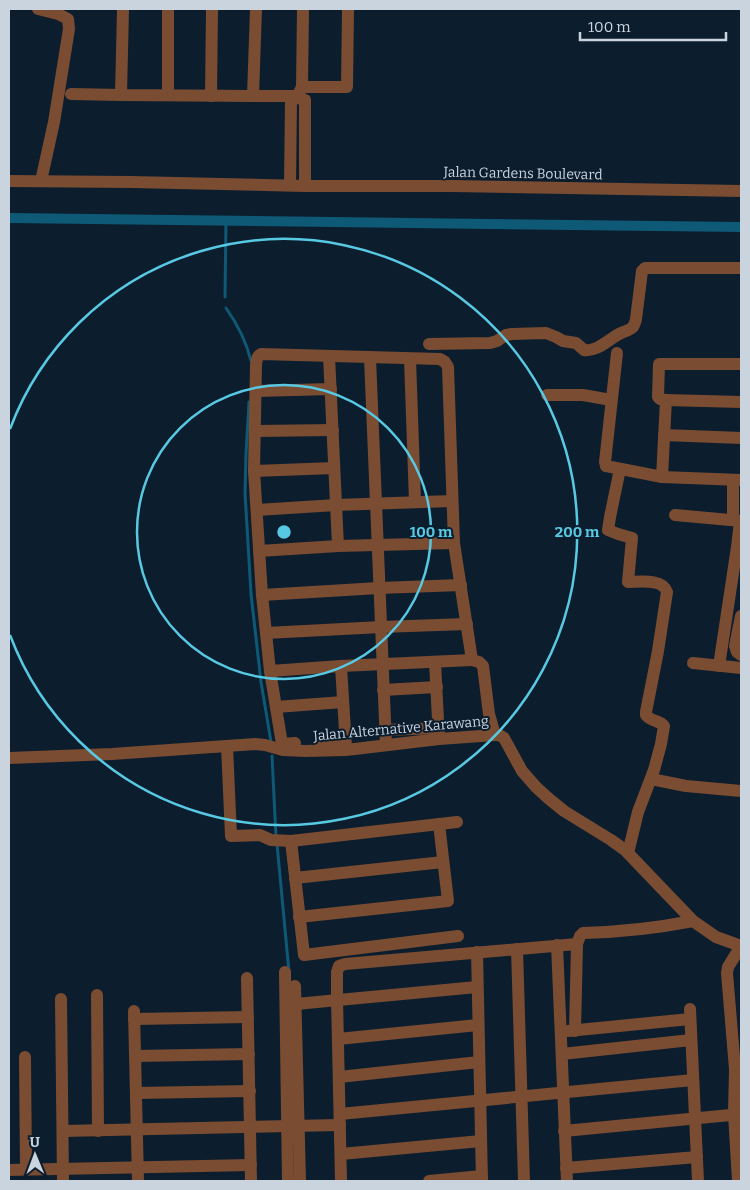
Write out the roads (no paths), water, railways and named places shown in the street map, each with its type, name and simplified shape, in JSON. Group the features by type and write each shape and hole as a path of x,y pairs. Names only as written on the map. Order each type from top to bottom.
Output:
{"street":[{"path":"38,9 58,14 68,19 69,29 54,122 41,181"},
{"path":"121,95 123,9"},
{"path":"168,9 168,96"},
{"path":"211,96 212,9"},
{"path":"254,96 256,9"},
{"path":"303,9 299,93 304,100 305,186"},
{"path":"71,94 254,96 347,87 348,9"},
{"path":"290,185 291,100 299,93"},
{"name":"Jalan Gardens Boulevard","path":"9,181 305,186 452,186 741,192"},
{"path":"429,344 490,343 498,341 506,335 546,333 563,341 576,343 584,350 590,350 606,343 620,333 628,331 634,326 642,271 645,268 741,268"},
{"path":"618,353 605,464 608,467 662,477 737,480 739,548 719,666"},
{"path":"341,666 346,745 282,744 270,671 262,595 254,471 256,366 257,358 260,354 440,360 445,362 448,367 454,543 472,660"},
{"path":"329,356 338,546"},
{"path":"370,358 386,745"},
{"path":"410,359 414,502"},
{"path":"741,364 660,363 658,368 658,398 666,400 741,402"},
{"path":"256,391 331,389"},
{"path":"547,395 583,395 612,400"},
{"path":"662,477 666,400"},
{"path":"255,431 332,430"},
{"path":"664,435 741,438"},
{"path":"254,471 334,468"},
{"path":"620,469 608,530 632,538 628,582 657,583 663,585 667,592 657,658 646,712 648,718 652,721 660,722 664,726 661,744 651,779 638,812 628,852"},
{"path":"257,510 452,501"},
{"path":"675,515 738,521"},
{"path":"259,551 338,546 454,543"},
{"path":"262,595 461,585"},
{"path":"741,616 736,646 737,652 741,655"},
{"path":"266,633 381,626 467,624"},
{"path":"270,671 472,660 483,666 489,714 495,735"},
{"path":"385,730 439,733 436,662"},
{"path":"693,663 741,668"},
{"path":"383,690 437,687"},
{"path":"276,707 343,702"},
{"name":"Jalan Alternative Karawang","path":"9,758 112,754 260,744 283,750 304,751 346,745 386,745 439,733 500,736 504,738 522,772 536,787 564,811 628,852 693,921 716,936 741,946"},
{"path":"228,746 231,836 260,835 280,841 457,822"},
{"path":"651,779 686,786 741,791"},
{"path":"299,917 448,901 439,824"},
{"path":"280,841 295,878 304,955 458,936"},
{"path":"295,878 443,862"},
{"path":"575,1031 577,944 580,936 584,933 649,929 693,921"},
{"path":"341,1181 337,968 342,965 577,944"},
{"path":"557,946 567,1181"},
{"path":"738,1181 738,1114 727,972 741,946"},
{"path":"517,949 524,1181"},
{"path":"429,1181 482,1179 477,952"},
{"path":"285,972 293,1126 300,1181"},
{"path":"247,978 252,1181"},
{"path":"288,1181 293,1126 295,986"},
{"path":"296,1004 477,987"},
{"path":"97,995 98,1130"},
{"path":"61,999 64,1175"},
{"path":"561,1032 690,1014 698,1181"},
{"path":"138,1181 134,1015 248,1017"},
{"path":"338,1039 478,1025"},
{"path":"562,1054 691,1040"},
{"path":"135,1056 249,1054"},
{"path":"25,1057 26,1170"},
{"path":"339,1077 479,1062"},
{"path":"735,1069 741,1089"},
{"path":"63,1132 293,1126 480,1101 693,1080"},
{"path":"136,1093 250,1091"},
{"path":"564,1131 738,1114"},
{"path":"341,1154 481,1141"},
{"path":"566,1168 697,1157"},
{"path":"9,1170 26,1170 64,1175 100,1168 251,1165"},
{"path":"100,1168 100,1181"}],"waterway":[{"path":"9,218 741,227"},
{"path":"225,297 226,220"},
{"path":"226,308 241,333 251,361"},
{"path":"249,402 245,493 251,594 261,682 271,742"},
{"path":"272,756 276,837"},
{"path":"277,844 289,972"}]}
